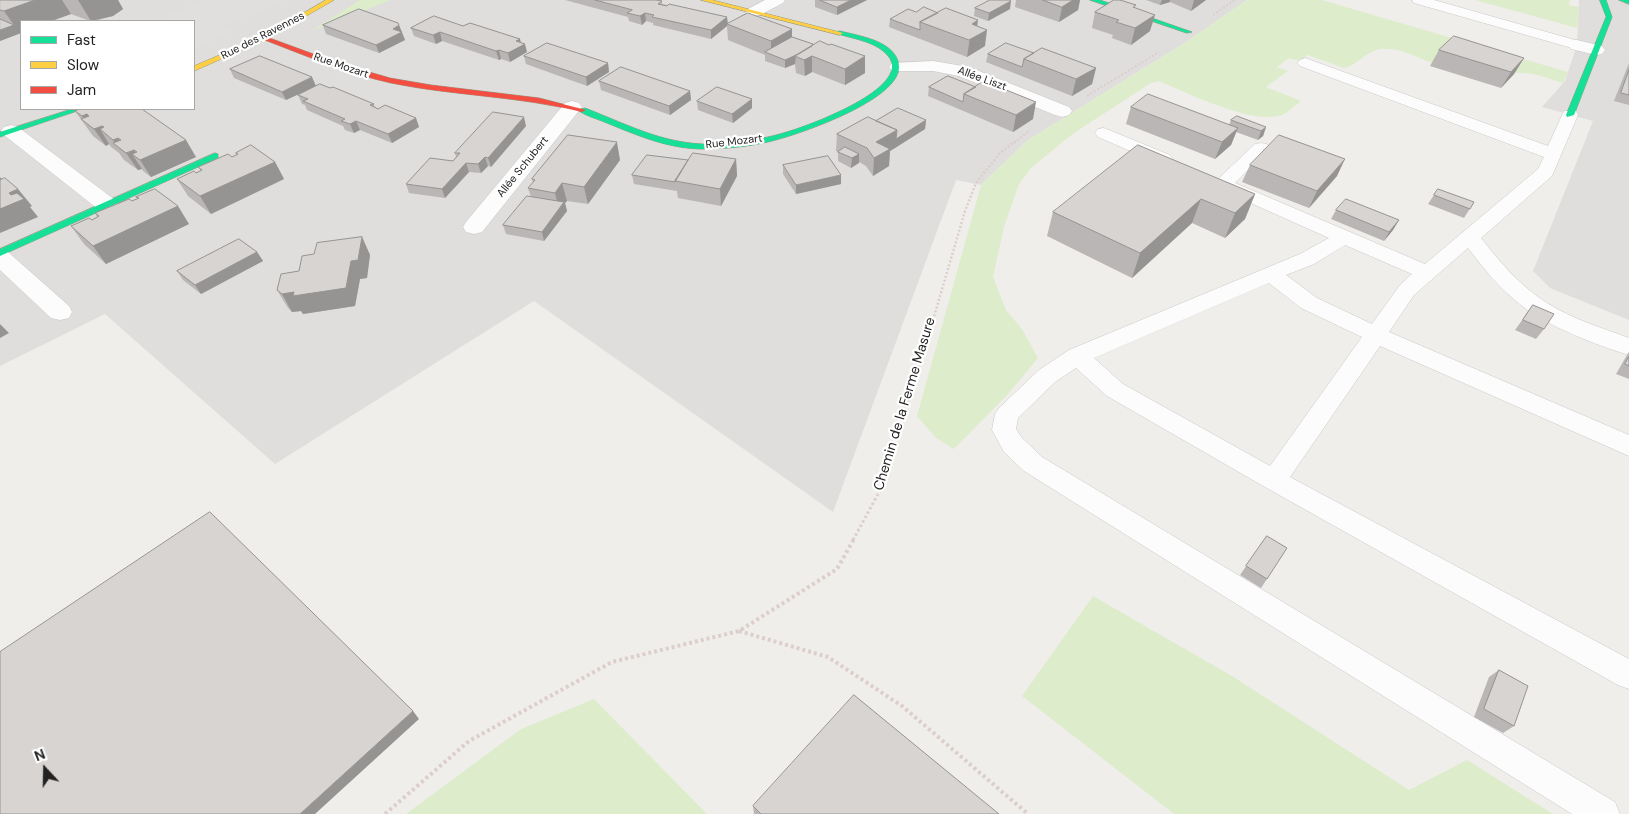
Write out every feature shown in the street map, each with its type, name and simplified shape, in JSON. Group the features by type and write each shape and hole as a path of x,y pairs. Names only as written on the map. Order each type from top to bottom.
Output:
{"street":[{"name":"Rue des Ravennes","path":"195,69 264,38 331,0"},
{"path":"704,0 859,38 890,53 898,67"},
{"path":"754,12 777,0"},
{"path":"1093,0 1189,32"},
{"path":"1570,115 1609,17 1603,0"},
{"path":"1622,0 1629,2"},
{"name":"Rue Mozart","path":"264,38 363,74 387,80 547,101 601,116 640,135 685,145 712,146 746,143 814,125 840,114 878,92 893,79 898,67"},
{"path":"1576,45 1596,50"},
{"name":"Allée Liszt","path":"898,67 933,66 963,71 1062,111"},
{"name":"Allée Schubert","path":"474,227 572,107"},
{"path":"6,133 76,110"},
{"path":"6,133 107,205"},
{"path":"60,312 0,255 215,156"}],"lane":[{"path":"1419,0 1576,45"},
{"path":"1305,63 1553,154"},
{"path":"1274,480 1407,290 1546,172 1570,115"},
{"path":"1104,133 1177,165"},
{"path":"1223,184 1261,148"},
{"path":"1204,176 1427,273"},
{"path":"1344,237 1306,259 1077,356 1047,376 1007,414 1004,430 1013,445 1033,464 1603,814"},
{"path":"1470,237 1503,278 1552,316 1629,347"},
{"path":"1270,274 1310,302 1376,334 1629,446"},
{"path":"1077,356 1115,390 1274,480 1629,675"}],"path":[{"name":"Chemin de la Ferme Masure","path":"385,814 470,741 612,662 739,631 837,569 884,483 964,211 976,183 1000,153 1034,128 1189,32 1234,0"},
{"path":"739,631 828,657 902,706 1028,814"}],"shaded area":[{"path":"0,0 1247,0 1183,44 1028,140 981,185 956,180 833,512 534,301 275,464 105,314 0,366"},
{"path":"205,0 286,0 219,28 237,29 195,48 195,20 156,20"},
{"path":"1579,0 1629,0 1629,320 1550,288 1533,271 1593,121 1542,107 1565,81 1577,45"}],"green space":[{"path":"360,0 391,0 311,31"},
{"path":"1247,0 1322,0 1568,72 1563,83 1533,74 1445,66 1401,51 1388,49 1376,50 1344,68 1308,55 1299,61 1289,58 1277,67 1288,71 1266,87 1301,101 1284,114 1265,117 1218,106 1159,81 1151,83 1074,133 1032,167 1019,184 1004,227 993,277 1006,310 1022,329 1038,358 1008,394 954,449 936,438 917,416 981,185 1028,140 1183,44"},
{"path":"1475,0 1570,0 1569,5 1579,7 1577,28"},
{"path":"1093,596 1232,676 1409,790 1467,760 1553,814 1174,814 1022,696"},
{"path":"594,699 707,814 406,814 521,729"}],"building":[{"path":"0,0 35,0 4,11 0,10"},
{"path":"595,0 656,0 662,1 658,4 667,6 669,4 727,17 711,30 652,17 654,15 645,13 640,16 627,13 632,10"},
{"path":"820,0 851,0 837,7"},
{"path":"990,0 1011,1 989,13 975,8"},
{"path":"1043,0 1073,0 1062,7"},
{"path":"1114,0 1136,5 1133,7 1155,15 1135,28 1095,12"},
{"path":"924,7 938,13 920,22 920,30 890,19 908,9 916,12"},
{"path":"946,8 978,20 972,24 987,30 969,40 920,22"},
{"path":"359,9 398,23 399,25 393,29 402,32 376,45 323,25"},
{"path":"748,13 792,29 771,41 727,24"},
{"path":"434,16 463,26 470,23 520,39 516,41 525,44 508,53 496,51 440,32 433,35 411,28"},
{"path":"0,19 14,25 0,30"},
{"path":"1454,36 1524,58 1511,72 1439,50"},
{"path":"792,37 813,44 797,55 785,60 765,52"},
{"path":"820,41 865,56 845,69 812,56 804,60 795,56"},
{"path":"547,43 608,63 586,77 524,56"},
{"path":"1006,43 1034,53 1024,59 1022,67 988,54"},
{"path":"1042,48 1096,68 1076,79 1024,59"},
{"path":"260,56 312,77 282,92 230,69"},
{"path":"621,67 690,91 669,106 599,81"},
{"path":"1629,70 1629,95 1621,93"},
{"path":"948,76 976,87 964,94 963,102 929,87"},
{"path":"984,81 1036,102 1016,115 964,94"},
{"path":"320,84 330,88 333,87 374,104 370,105 378,109 385,105 416,118 388,134 356,121 350,124 341,121 345,119 303,101 308,99 298,95"},
{"path":"717,87 752,99 732,114 697,101"},
{"path":"1148,94 1238,128 1222,142 1131,107"},
{"path":"898,108 926,120 896,139 897,130 876,121"},
{"path":"143,110 186,140 140,160 132,154 137,152 134,150 126,153 113,143 121,140 118,138 113,140 100,129 104,127 94,129 81,119 89,116 87,114 82,116 75,111"},
{"path":"493,112 524,117 488,158 485,157 478,164 466,163 442,189 406,184 430,158 453,161 460,153 455,153"},
{"path":"1237,116 1266,127 1261,131 1231,120"},
{"path":"868,117 897,130 876,142 890,149 874,158 867,148 837,134"},
{"path":"568,135 617,142 584,187 562,183 555,193 528,188 535,180 532,179"},
{"path":"1279,135 1345,159 1317,191 1250,165"},
{"path":"251,145 275,162 200,196 177,179 194,171 196,173 202,170 198,167 228,154 232,157"},
{"path":"1138,145 1255,194 1235,213 1201,199 1140,253 1053,212"},
{"path":"845,147 859,154 852,158 838,152"},
{"path":"693,153 736,159 720,189 675,181"},
{"path":"647,155 688,160 675,182 632,175"},
{"path":"828,156 841,175 796,185 783,165"},
{"path":"5,178 18,189 9,193 11,195 17,193 24,199 0,209 0,180"},
{"path":"155,189 178,206 93,246 71,226 89,218 92,220 99,216 95,213 129,199 132,201 139,198 136,197"},
{"path":"1438,189 1474,202 1470,209 1434,195"},
{"path":"527,196 564,202 542,232 503,225"},
{"path":"1346,199 1399,220 1389,232 1336,210"},
{"path":"362,237 358,260 351,261 346,288 293,296 294,292 282,294 277,290 281,274 299,271 302,256 314,254 317,243"},
{"path":"239,239 257,252 195,285 177,271"},
{"path":"1533,305 1554,314 1544,329 1523,320"},
{"path":"1629,357 1629,366 1625,364"},
{"path":"210,512 413,711 300,814 0,814 0,652"},
{"path":"1267,536 1287,548 1267,579 1246,566"},
{"path":"1499,670 1528,686 1514,726 1484,709"},
{"path":"854,695 999,814 761,814 753,806"}],"traffic: fast":[{"path":"1093,0 1189,32"},
{"path":"1570,115 1609,17 1603,0"},
{"path":"1622,0 1629,2"},
{"path":"582,110 639,134 674,144 698,146 746,144 794,133 839,114 871,97 886,86 894,76 896,71 895,62 884,49 866,40 840,33"},
{"path":"0,135 76,110"},
{"path":"0,253 215,156"}],"traffic: slow":[{"path":"195,69 264,38 331,0"},
{"path":"704,0 840,33"}],"traffic: jam":[{"path":"264,38 372,76 431,87 539,100 582,110"}]}
